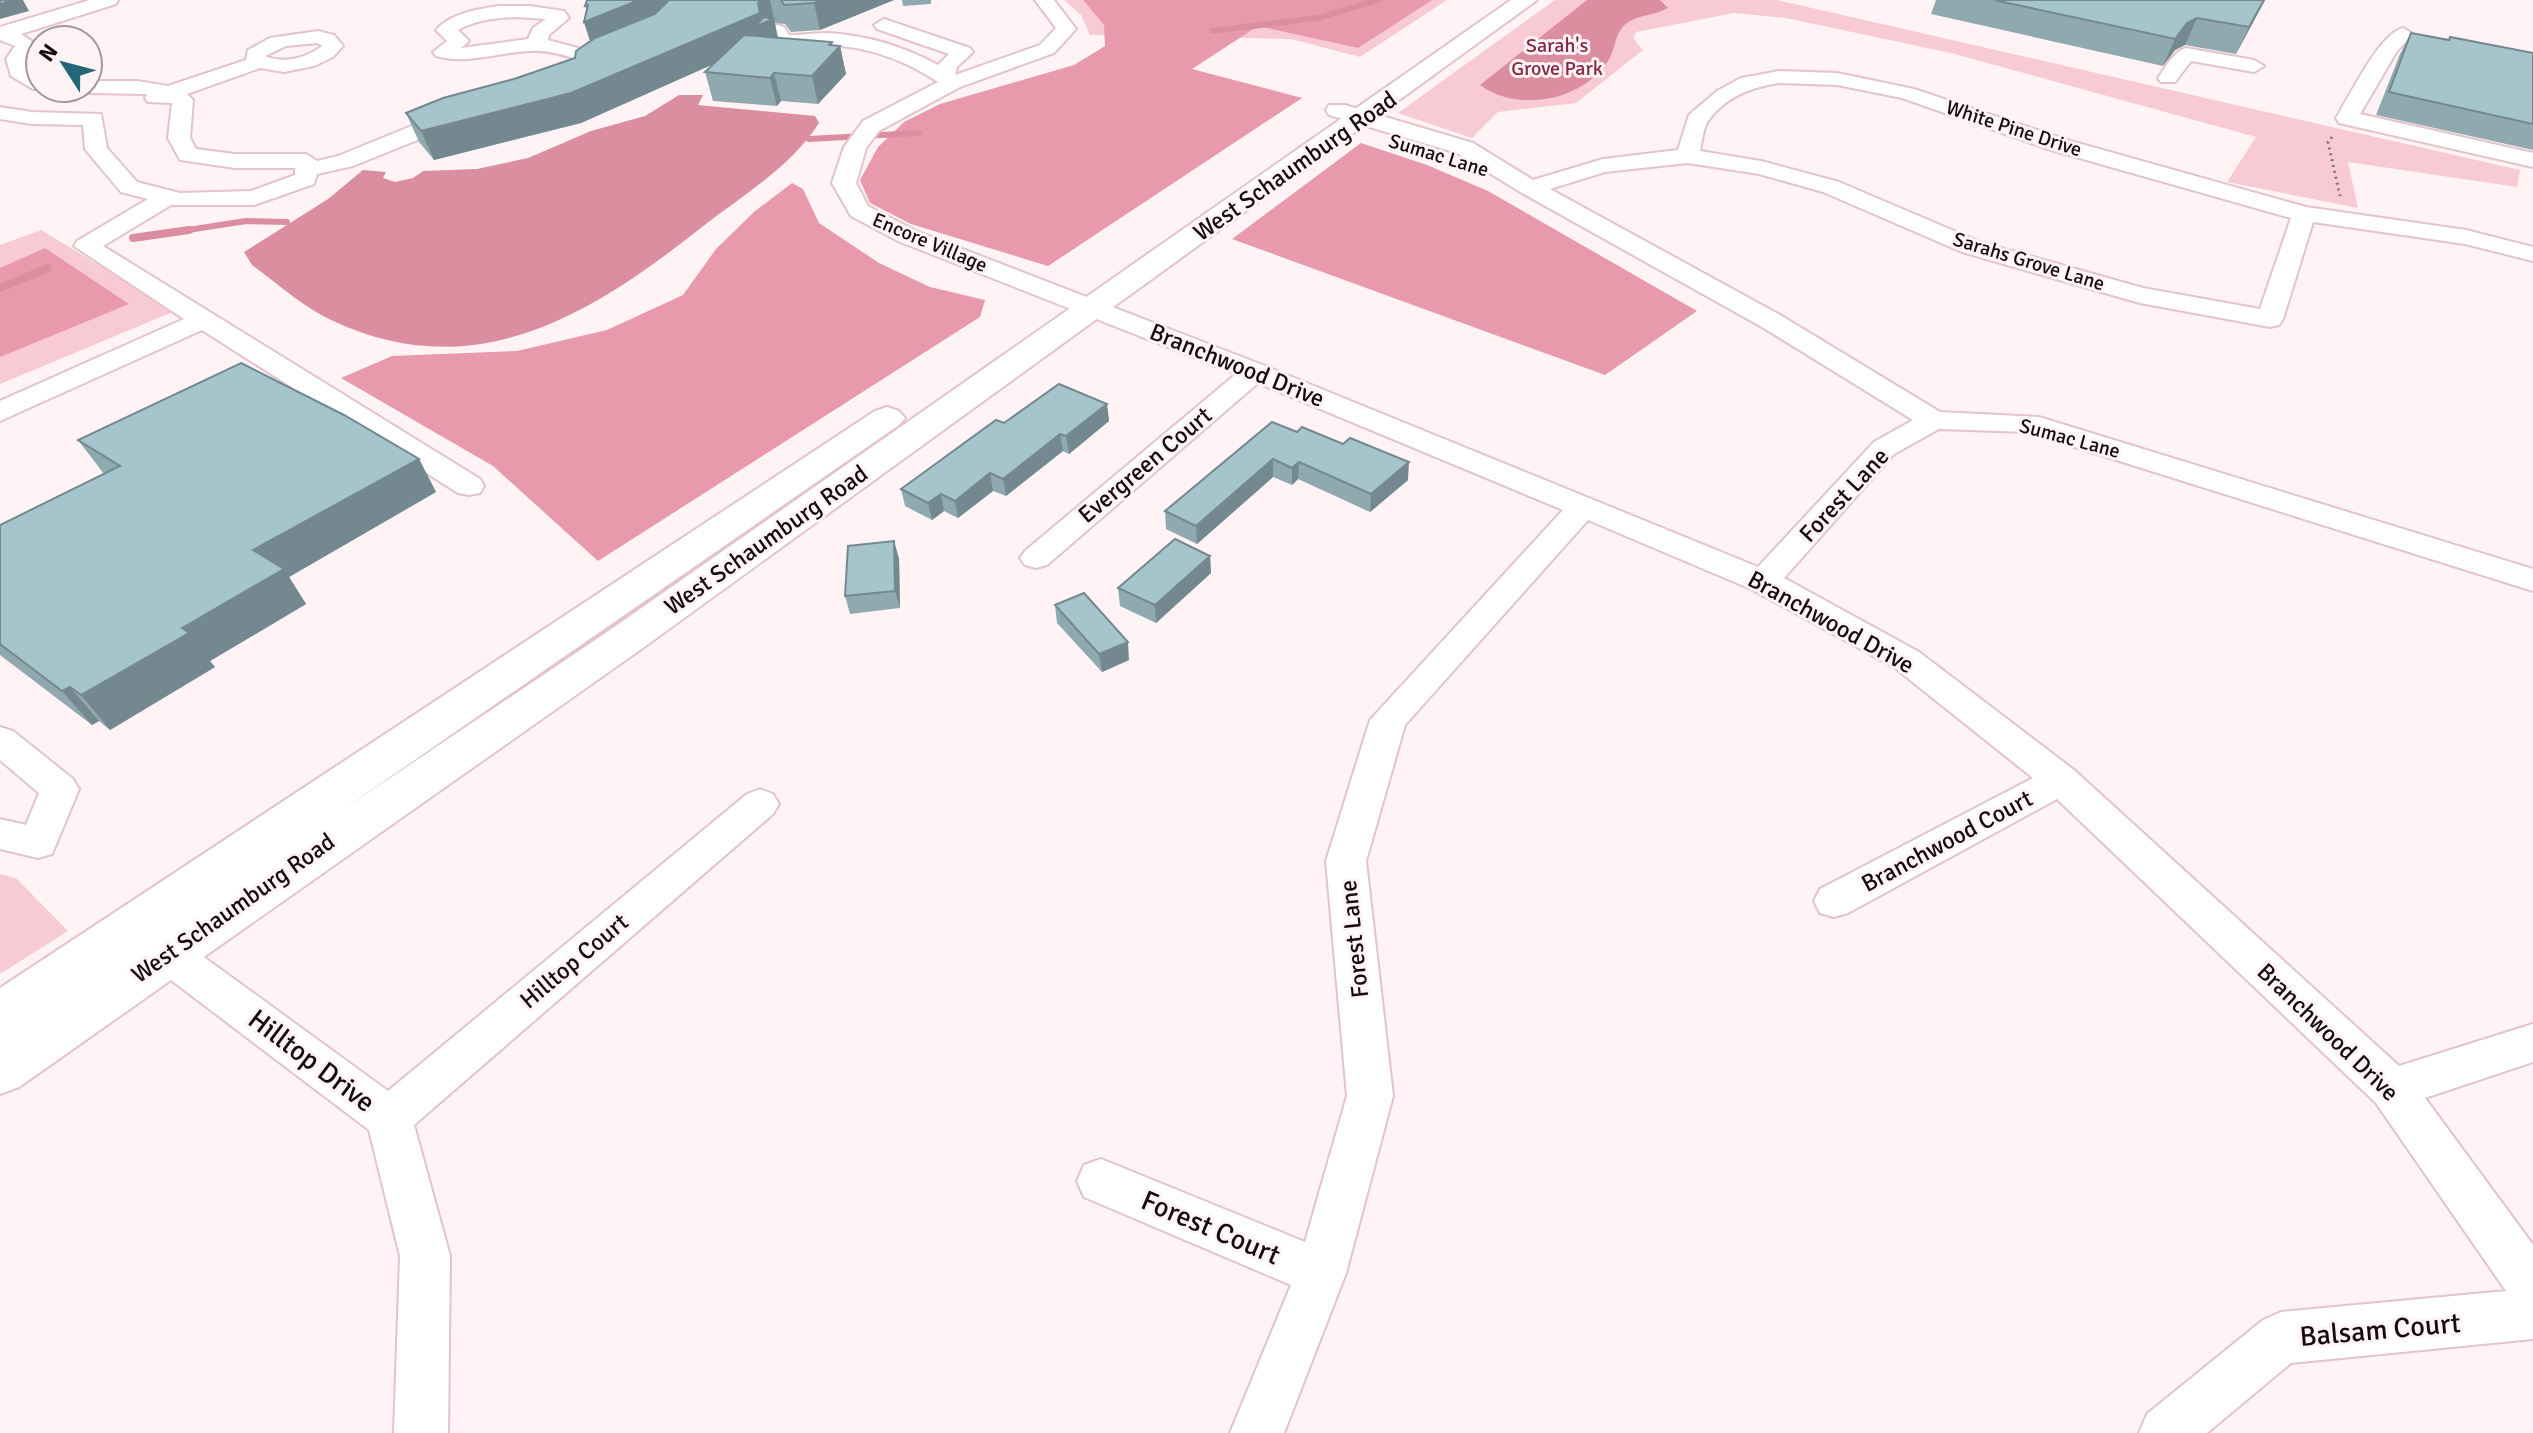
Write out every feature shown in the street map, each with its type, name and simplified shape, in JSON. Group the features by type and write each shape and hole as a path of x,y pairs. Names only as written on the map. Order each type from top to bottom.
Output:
{"main road":[{"name":"West Schaumburg Road","path":"1343,119 1491,0"},
{"name":"West Schaumburg Road","path":"0,1017 149,940 638,631 1080,303 1343,119 1526,0"},
{"name":"West Schaumburg Road","path":"0,1070 149,940"}],"street":[{"path":"2,33 109,0"},
{"path":"827,27 849,42 906,58 949,80 1047,49 1066,29 1044,0"},
{"path":"541,45 538,40 540,32 560,18 557,15 496,13 475,16 451,26 446,30 459,41 443,52 460,55 501,46 541,45 605,56 561,84"},
{"path":"777,31 777,37 790,41 827,27 885,25 956,47 963,52 948,65 949,80"},
{"path":"2,33 24,43"},
{"path":"2403,34 2389,48 2347,118 2533,160"},
{"path":"24,47 16,59 18,72 24,76"},
{"path":"2168,78 2186,54 2254,66"},
{"path":"1774,57 1797,64 1817,78"},
{"path":"0,113 32,118 93,119 259,62"},
{"name":"White Pine Drive","path":"1688,156 1697,120 1742,74 1817,78 1907,93 2059,145 2304,214 2466,237 2533,254"},
{"name":"Encore Village","path":"949,80 871,126 855,147 844,183 859,211 907,236 1080,303"},
{"path":"93,119 96,149 129,187 180,200 254,198 306,179 306,161 235,161 188,155 179,138 183,100 144,86 104,87"},
{"path":"306,170 345,161 475,109"},
{"name":"Sumac Lane","path":"1343,119 1519,182 1771,321 1934,420 2029,423 2533,580"},
{"path":"1519,182 1603,166 1688,156"},
{"name":"Sarahs Grove Lane","path":"1688,156 1761,168 1831,187 1971,247 2140,295 2270,319 2304,214"},
{"path":"168,197 86,246 469,486"},
{"name":"Branchwood Drive","path":"1080,303 1763,581 1907,660 2061,780 2392,1089 2533,1287"},
{"path":"0,412 203,320"},
{"name":"Evergreen Court","path":"1036,558 1255,372"},
{"name":"Forest Lane","path":"1763,581 1884,448 1934,420"},
{"name":"Forest Lane","path":"1257,1433 1321,1273 1370,1096 1346,861 1388,720 1583,507"},
{"path":"0,740 60,789 38,843 0,834"},
{"name":"Branchwood Court","path":"1834,901 2061,780"},
{"name":"Hilltop Court","path":"389,1118 760,804"},
{"name":"Hilltop Drive","path":"149,940 389,1118 425,1256 421,1433"},
{"path":"2392,1089 2533,1043"},
{"name":"Forest Court","path":"1101,1181 1321,1273"},
{"name":"Balsam Court","path":"2166,1433 2281,1338 2533,1314"}],"path":[{"path":"2329,128 2333,135 2328,142 2346,220"}],"green space":[{"path":"1064,0 1447,0 1360,57 1291,39 1090,35 1081,15"},
{"name":"Sarah's Grove Park","path":"1555,0 1777,0 2520,170 2517,187 2348,162 2358,208 2227,182 2256,137 1951,53 1786,18 1734,13 1636,32 1633,38 1643,50 1576,103 1498,112 1472,138 1398,113"},
{"path":"41,230 175,311 0,384 0,245"},
{"path":"0,874 17,879 68,931 0,974"}],"shaded area":[{"path":"1083,0 1432,0 1358,48 1258,26 1192,69 1302,98 1048,266 911,224 870,203 860,180 878,147 904,122 940,104 1074,65 1105,46 1104,25"},
{"path":"1587,0 1660,0 1668,8 1627,23 1620,31 1608,61 1597,75 1566,94 1530,100 1512,99 1480,85"},
{"path":"679,95 703,95 698,105 815,116 819,123 781,167 660,259 574,313 528,332 482,344 434,347 383,339 331,320 310,308 252,265 244,252 328,199 363,170 386,172 383,178 395,182 413,178 423,171 477,169 528,158 591,131 645,116"},
{"path":"1361,143 1427,165 1488,191 1697,311 1605,375 1232,239"},
{"path":"792,183 803,189 819,223 879,263 930,287 985,300 980,317 598,561 493,466 341,378 392,356 517,351 607,330 683,295 716,249 754,212"},
{"path":"45,248 129,304 0,357 0,268"}],"building":[{"path":"587,0 639,0 584,22"},
{"path":"669,0 762,0 758,3 760,13 571,93 421,131 406,113 443,98 514,79 575,58 576,51 595,38 655,14"},
{"path":"781,0 822,0 784,5"},
{"path":"1994,0 2264,0 2249,27 2197,18 2187,23 2175,39"},
{"path":"764,17 773,19 754,27"},
{"path":"2411,33 2533,53 2533,124 2389,92"},
{"path":"744,35 832,42 829,45 840,46 812,76 774,73 770,78 705,72"},
{"path":"241,363 344,415 419,459 253,550 284,569 182,628 189,633 81,695 70,687 62,691 0,644 0,525 120,466 78,440"},
{"path":"1059,384 1107,404 1066,436 1060,434 1003,479 990,473 955,501 941,494 928,503 901,489 996,420 1004,423"},
{"path":"1272,422 1297,432 1302,427 1343,444 1350,438 1409,462 1371,494 1299,462 1292,468 1273,459 1196,526 1165,511"},
{"path":"1175,539 1210,556 1155,605 1118,588"},
{"path":"894,541 895,591 845,596 848,546"},
{"path":"1084,593 1128,642 1099,654 1055,605"}],"waterway":[{"path":"1212,31 1318,18 1378,0"},
{"path":"809,139 919,133"},
{"path":"175,232 246,221 287,222"},
{"path":"175,232 189,230"},
{"path":"133,238 175,232"},
{"path":"0,288 48,268"}]}
